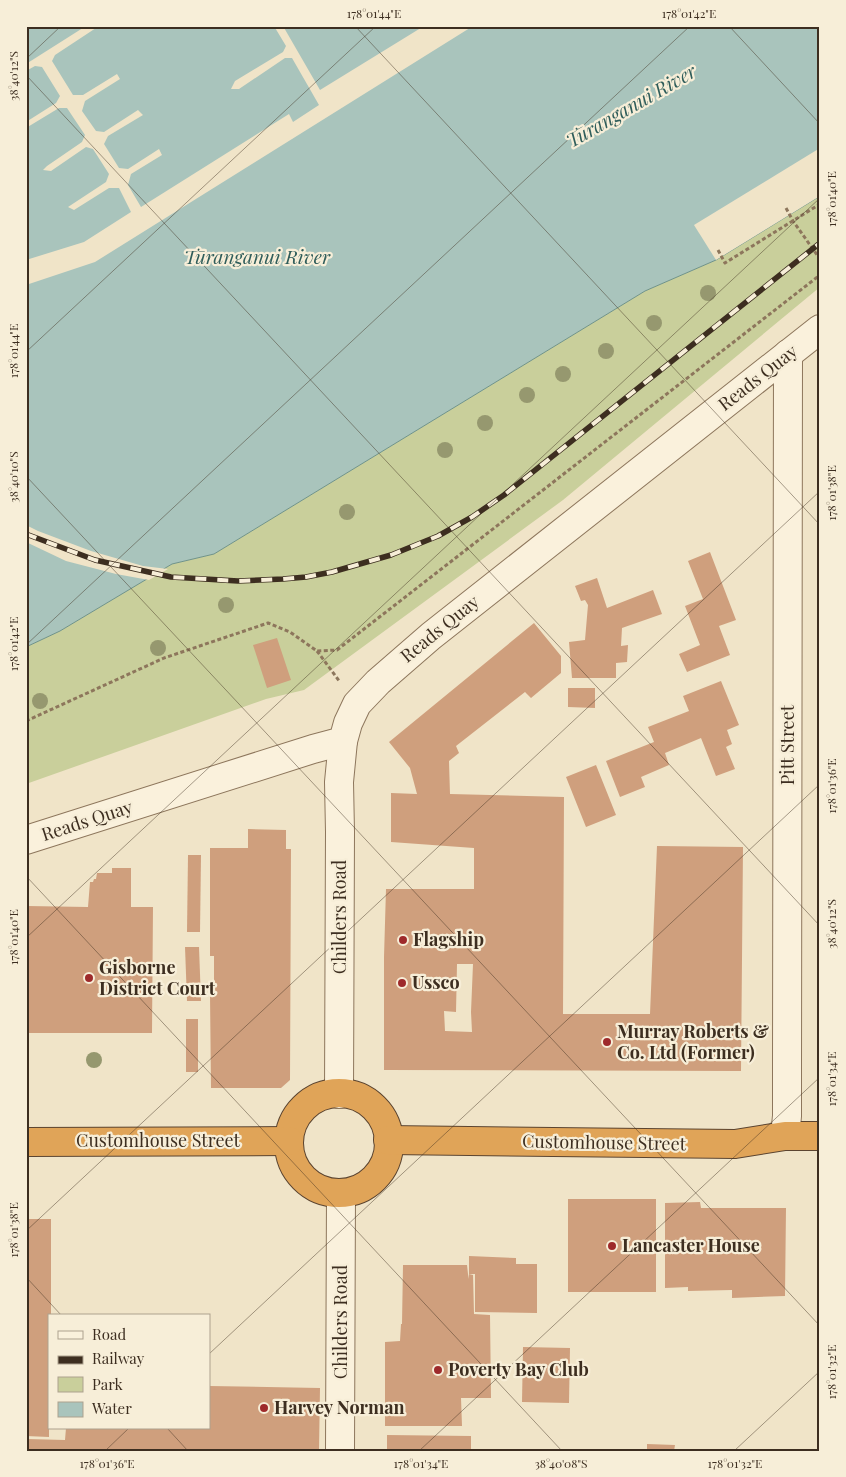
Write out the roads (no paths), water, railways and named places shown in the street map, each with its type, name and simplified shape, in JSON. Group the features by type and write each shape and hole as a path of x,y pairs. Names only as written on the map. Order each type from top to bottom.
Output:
{"highway":[{"path":"339,1094 354,1096 367,1103 378,1113 385,1126 388,1140 383,1166 376,1177 354,1191 341,1193 328,1192 315,1187 304,1179 295,1168 290,1154 289,1141 291,1128 304,1107 315,1099 339,1094"},
{"name":"Customhouse Street","path":"388,1140 736,1144 785,1136 820,1136"},
{"name":"Customhouse Street","path":"26,1142 289,1141"}],"street":[{"name":"Reads Quay","path":"26,840 343,741 348,723 357,704 378,682 431,636 820,329"},
{"name":"Pitt Street","path":"785,1136 787,1116 788,354"},
{"name":"Childers Road","path":"339,1094 339,782 343,741"},
{"name":"Childers Road","path":"340,1451 341,1193"}],"water":[{"name":"Tūranganui River","path":"26,26 820,26 820,196 716,260 645,291 214,554 172,564 60,631 26,647"}],"railway":[{"path":"26,534 95,560 171,577 238,581 306,577 332,572 391,555 438,536 472,517 504,495 820,243"}],"place":[{"name":"Flagship","path":"403,940"},
{"name":"Gisborne District Court","path":"89,978"},
{"name":"Ussco","path":"402,983"},
{"name":"Murray Roberts & Co. Ltd (Former)","path":"607,1042"},
{"name":"Lancaster House","path":"612,1246"},
{"name":"Poverty Bay Club","path":"438,1370"},
{"name":"Harvey Norman","path":"264,1408"}]}
